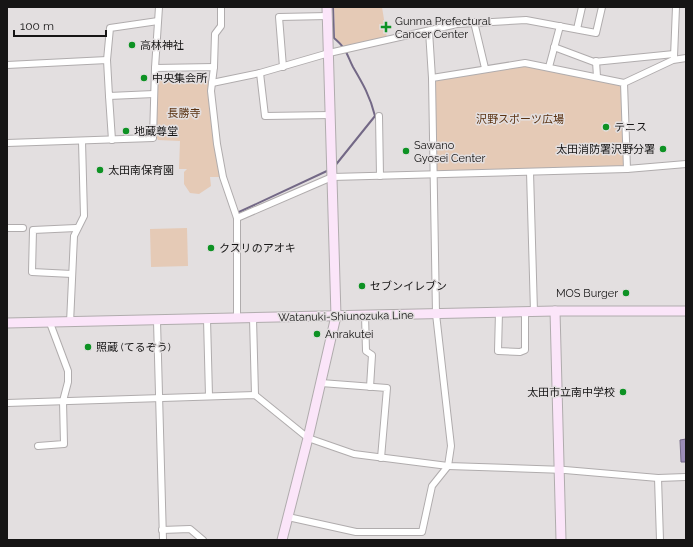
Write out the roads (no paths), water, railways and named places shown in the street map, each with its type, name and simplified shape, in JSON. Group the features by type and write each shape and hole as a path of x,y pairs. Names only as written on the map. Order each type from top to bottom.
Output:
{"street":[{"path":"7,143 153,138 155,68 160,7"},
{"path":"221,7 221,26 215,34 212,83 217,144 223,177 237,218 237,319"},
{"path":"577,29 582,7"},
{"path":"212,83 260,73 329,53 474,22 526,20 596,33 602,7"},
{"path":"674,57 676,7"},
{"path":"282,540 308,438 336,316 328,11 279,17 283,67"},
{"path":"112,140 107,60 110,28 158,21"},
{"path":"474,22 485,68"},
{"path":"549,67 560,26"},
{"path":"288,517 356,532 422,532 432,486 448,466 451,446 436,314 432,78 429,31"},
{"path":"554,47 596,61 674,57 686,58"},
{"path":"432,78 485,68 525,63 624,83 674,57"},
{"path":"7,65 107,60"},
{"path":"596,61 597,77"},
{"path":"155,68 214,67"},
{"path":"260,73 265,116 331,115"},
{"path":"624,83 627,169"},
{"path":"109,96 154,94"},
{"path":"379,116 380,176"},
{"path":"70,323 74,236 76,228 82,222 84,216 82,141"},
{"path":"237,218 332,177 627,169 686,164"},
{"path":"499,312 498,351 520,352 525,350 530,312 530,172"},
{"path":"7,228 23,228"},
{"path":"72,274 32,272 33,230 76,228"},
{"path":"555,311 562,540"},
{"name":"Watanuki-Shiunozuka Line","path":"7,323 70,323 555,311 686,311"},
{"path":"365,315 366,351 372,354 370,387"},
{"path":"253,318 255,395"},
{"path":"207,319 209,396"},
{"path":"157,321 163,540"},
{"path":"38,446 64,444 63,401 68,382 68,370 50,323"},
{"path":"321,383 387,388 381,458"},
{"path":"7,403 255,395 308,438 354,454 448,466 559,471 658,478 686,477"},
{"path":"658,478 660,540"},
{"path":"162,530 190,529 203,540"}],"waterway":[{"path":"333,7 334,38 346,51 366,90 375,116 334,167"},
{"path":"239,212 329,170"}],"place":[{"name":"Gunma Prefectural Cancer Center","path":"386,27"},
{"name":"高林神社","path":"132,45"},
{"name":"中央集会所","path":"144,78"},
{"name":"テニス","path":"606,127"},
{"name":"地蔵尊堂","path":"126,131"},
{"name":"太田消防署沢野分署","path":"663,149"},
{"name":"Sawano Gyosei Center","path":"406,151"},
{"name":"太田南保育園","path":"100,170"},
{"name":"クスリのアオキ","path":"211,248"},
{"name":"セブンイレブン","path":"362,286"},
{"name":"MOS Burger","path":"626,293"},
{"name":"Anrakutei","path":"317,334"},
{"name":"照蔵 (てるぞう)","path":"88,347"},
{"name":"太田市立南中学校","path":"623,392"}],"park label":[{"name":"長勝寺","path":"184,113"},
{"name":"沢野スポーツ広場","path":"520,119"}]}
